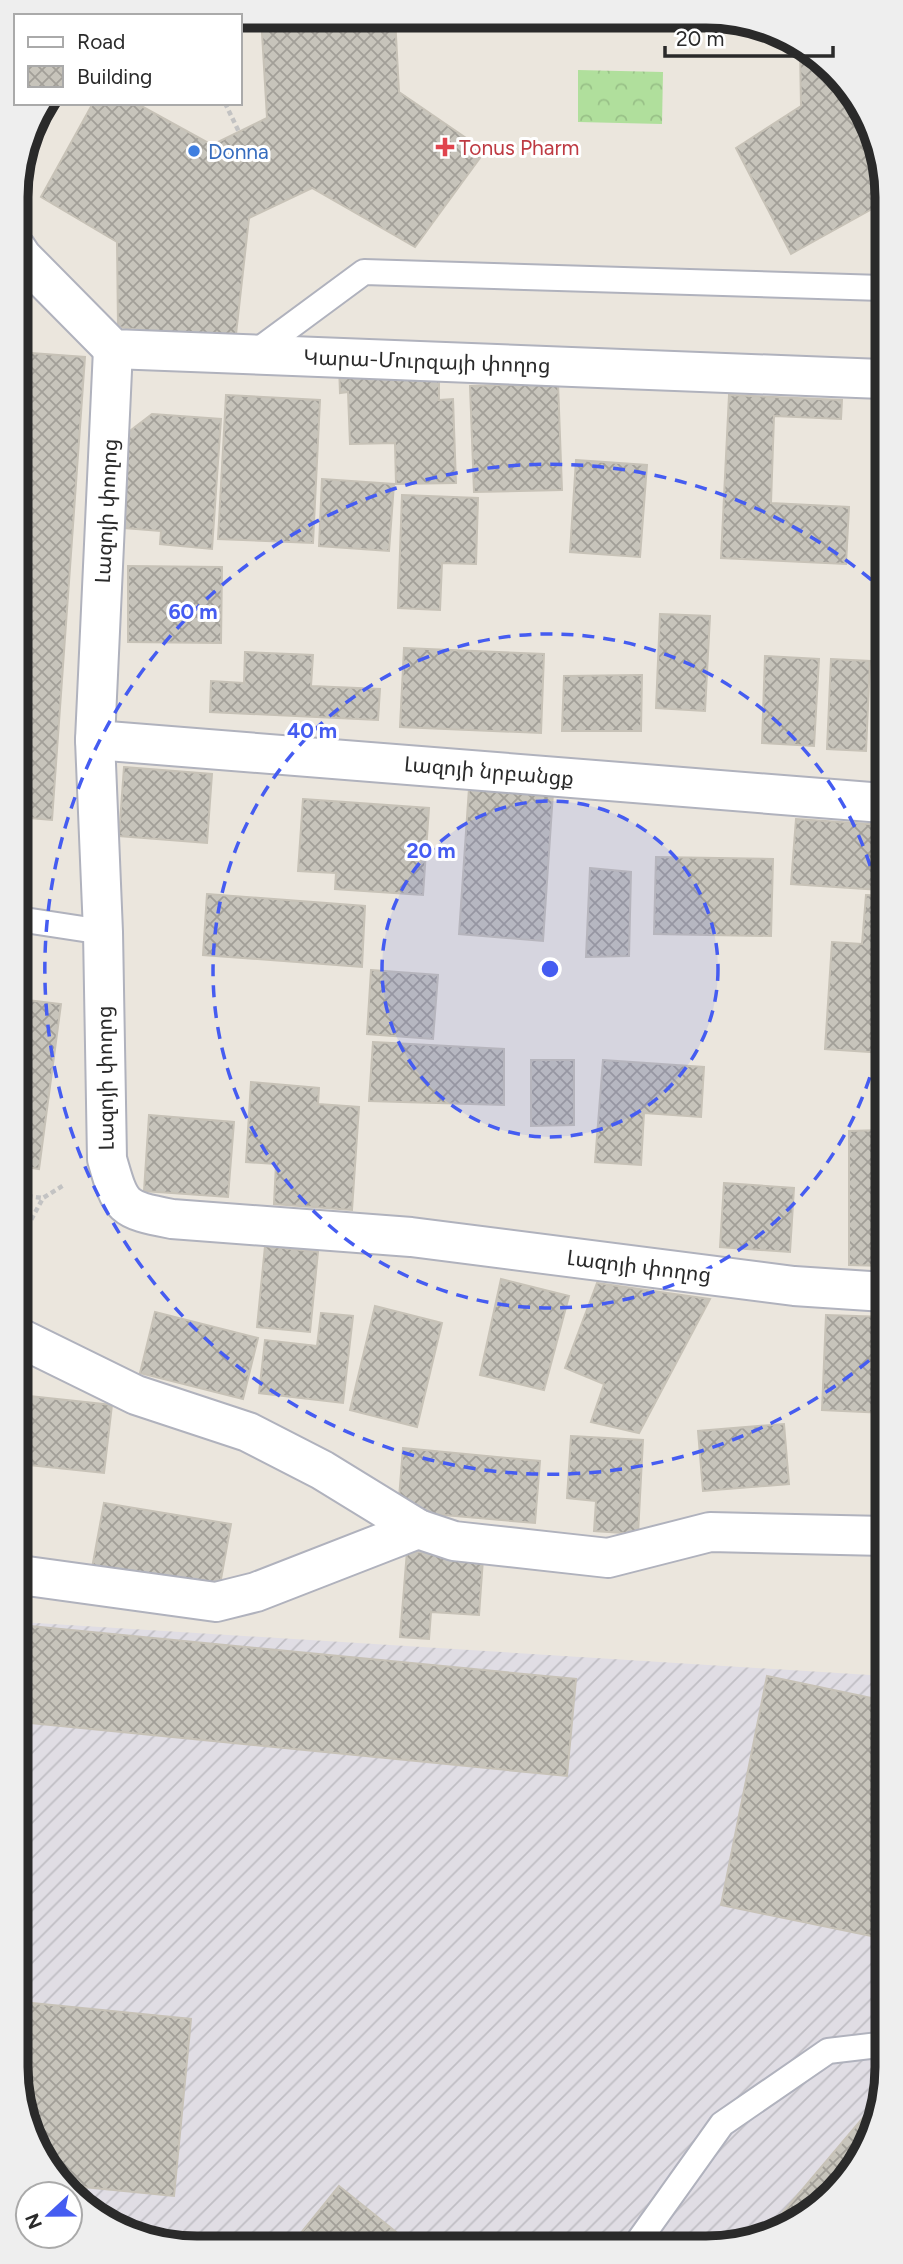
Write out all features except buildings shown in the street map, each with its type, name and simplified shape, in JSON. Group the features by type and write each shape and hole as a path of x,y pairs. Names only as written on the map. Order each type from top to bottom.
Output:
{"street":[{"path":"28,265 113,349"},
{"name":"Կարա-Մուրզայի փողոց","path":"113,349 875,379"},
{"name":"Լազոյի փողոց","path":"113,349 95,740 103,932 107,1159 117,1195 127,1206 146,1214 172,1219 411,1237 794,1286 875,1291"},
{"name":"Լազոյի նրբանցք","path":"95,740 875,802"},
{"path":"28,1342 136,1395 248,1432 322,1470 418,1529 454,1541 608,1558 710,1532 875,1536"},
{"path":"28,1575 216,1601 256,1592 418,1529"}],"lane":[{"path":"253,354 364,272 875,288"},
{"path":"28,921 103,932"},
{"path":"642,2236 722,2124 828,2052 875,2046"}],"path":[{"path":"226,105 240,132"},
{"path":"28,1226 43,1198 107,1159"},
{"path":"28,1196 43,1198"}],"shaded area":[{"path":"28,1622 875,1675 875,2078 872,2100 858,2142 833,2178 817,2194 781,2219 728,2235 706,2236 197,2236 164,2233 113,2213 84,2192 84,2180 72,2180 63,2170 41,2131 29,2089"}],"green space":[{"path":"578,70 663,72 662,124 578,122"}],"place":[{"name":"Tonus Pharm","path":"445,147"},
{"name":"Donna","path":"194,151"}]}
